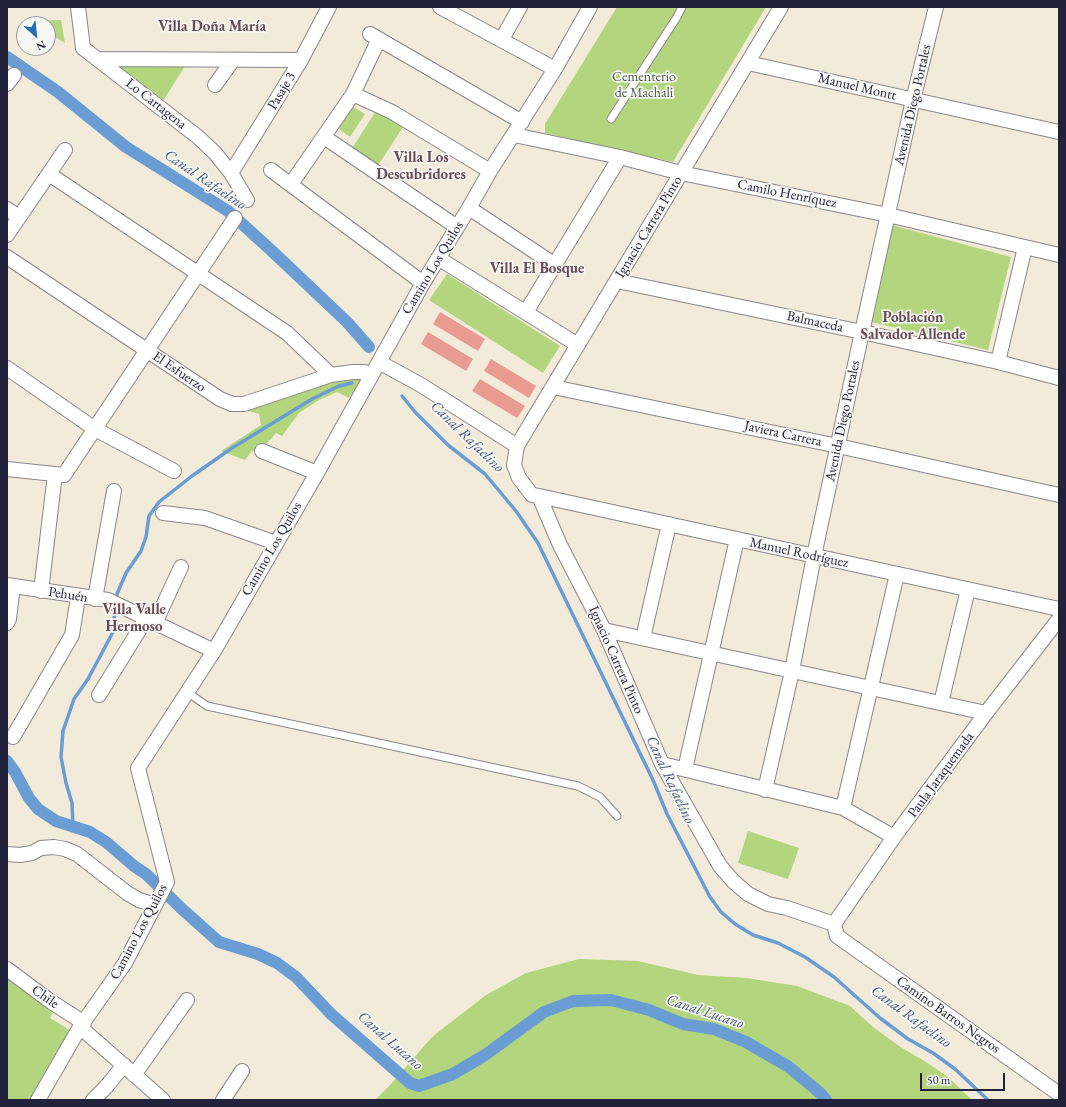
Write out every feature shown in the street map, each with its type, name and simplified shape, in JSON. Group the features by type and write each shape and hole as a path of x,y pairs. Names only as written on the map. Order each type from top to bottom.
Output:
{"street":[{"name":"Lo Cartagena","path":"78,7 83,48 198,137 215,153 231,173 247,200"},
{"name":"Pasaje 3","path":"231,173 300,60 329,7"},
{"path":"440,7 458,11 502,40 555,69"},
{"path":"502,40 520,7"},
{"name":"Camino Los Quilos","path":"38,1100 82,1025 125,963 167,882 138,768 214,651 317,473 423,283 470,208 490,171 555,69 590,7"},
{"name":"Ignacio Carrera Pinto","path":"781,7 517,446 514,465 518,478 532,495 539,496 560,545 604,630 662,764 720,866 733,881 748,894 768,904 787,908 835,930"},
{"name":"Avenida Diego Portales","path":"765,790 792,671 814,556 862,332 913,100 936,7"},
{"path":"291,184 353,94 374,36 522,122"},
{"path":"98,59 300,60"},
{"path":"216,85 233,60"},
{"name":"Manuel Montt","path":"748,63 1059,132"},
{"path":"353,94 392,112 490,171"},
{"name":"Camilo Henríquez","path":"514,135 620,157 682,173 888,215 1059,255"},
{"path":"324,137 457,227"},
{"path":"7,235 65,150"},
{"path":"526,312 620,157"},
{"path":"271,170 423,283"},
{"path":"48,174 287,334 331,375"},
{"path":"7,208 19,216"},
{"path":"470,208 555,265"},
{"path":"7,469 64,475 235,218"},
{"path":"998,362 1025,247"},
{"name":"El Esfuerzo","path":"7,257 220,400 232,404 244,404 331,375 365,372 371,376"},
{"path":"438,258 578,345"},
{"name":"Balmaceda","path":"617,281 862,332 998,362 1059,378"},
{"path":"379,362 422,385 517,446"},
{"path":"7,368 96,429 174,471"},
{"name":"Javiera Carrera","path":"553,387 838,446 1059,495"},
{"path":"262,451 317,473"},
{"path":"41,591 55,474"},
{"path":"102,600 114,491"},
{"name":"Manuel Rodríguez","path":"539,496 1059,609"},
{"path":"163,513 205,518 276,543"},
{"path":"643,638 669,524"},
{"path":"685,769 737,539"},
{"path":"99,695 151,621 181,567"},
{"path":"842,808 897,574"},
{"path":"7,623 9,619 10,586"},
{"name":"Pehuén","path":"10,586 102,600 122,607 214,651"},
{"path":"941,703 968,589"},
{"path":"13,737 72,635 78,597"},
{"name":"Paula Jaraquemada","path":"835,930 894,837 986,713 1059,619"},
{"path":"604,630 986,713"},
{"path":"662,764 842,808 894,837"},
{"path":"7,854 20,855 32,853 41,848 54,847 65,849 77,854 139,900 155,905"},
{"name":"Camino Barros Negros","path":"835,930 1059,1094"},
{"name":"Chile","path":"7,969 82,1025 163,1100"},
{"path":"93,1100 106,1087 129,1070 187,1000"},
{"path":"223,1100 242,1071"}],"lane":[{"path":"611,119 682,7"},
{"path":"187,692 207,706 578,786 600,797 617,816"}],"green space":[{"name":"Cementerio de Machali","path":"617,7 766,7 673,162 545,133 545,124"},
{"path":"56,20 61,20 65,43 56,38"},
{"path":"113,64 185,66 163,101"},
{"path":"350,105 365,114 350,137 336,127"},
{"path":"376,111 403,127 377,167 351,150"},
{"path":"892,225 1011,257 988,350 871,322"},
{"path":"447,274 560,346 543,373 429,300"},
{"path":"347,377 362,380 349,398 337,392 319,400 299,413 282,436 276,433 258,453 252,451 245,460 221,451 261,425 259,414 242,409"},
{"path":"748,831 799,848 788,879 738,863"},
{"path":"579,959 638,961 698,975 747,978 797,986 850,1006 873,1027 902,1048 948,1077 972,1100 375,1100 432,1037 486,995 526,973"},
{"path":"7,974 53,1012 50,1018 73,1032 34,1100 7,1100"}],"building":[{"path":"440,312 485,339 478,351 433,324"},
{"path":"428,332 473,359 466,371 421,344"},
{"path":"491,359 536,386 529,398 484,371"},
{"path":"480,379 525,406 517,418 472,391"}],"waterway":[{"name":"Canal Rafaelino","path":"7,57 58,92 126,147 228,211 347,322 369,347"},
{"path":"116,601 117,594 126,573 141,551 146,537 149,516 159,502 192,476 232,448 312,399 339,386 352,383"},
{"name":"Canal Rafaelino","path":"402,396 415,412 448,445 485,474 516,511 538,543 653,780 667,814 710,897 721,912 735,924 753,935 778,943 805,957 834,977 880,1018 908,1039 933,1053 955,1069 988,1100"},
{"path":"73,828 72,803 61,757 63,731 74,699 88,679 113,632 115,607"},
{"name":"Canal Lucano","path":"7,761 15,772 29,798 38,809 56,821 90,832 106,842 134,866 146,874 219,942 258,954 277,963 296,977 331,1014 410,1083 419,1086 453,1074 485,1055 544,1012 573,1001 611,1000 649,1010 683,1024 714,1029 746,1042 789,1067 820,1093 826,1100"}],"district":[{"name":"Villa Doña María","path":"212,27"},
{"name":"Villa Los Descubridores","path":"421,166"},
{"name":"Villa El Bosque","path":"537,269"},
{"name":"Población Salvador Allende","path":"913,326"},
{"name":"Villa Valle Hermoso","path":"134,618"}]}
